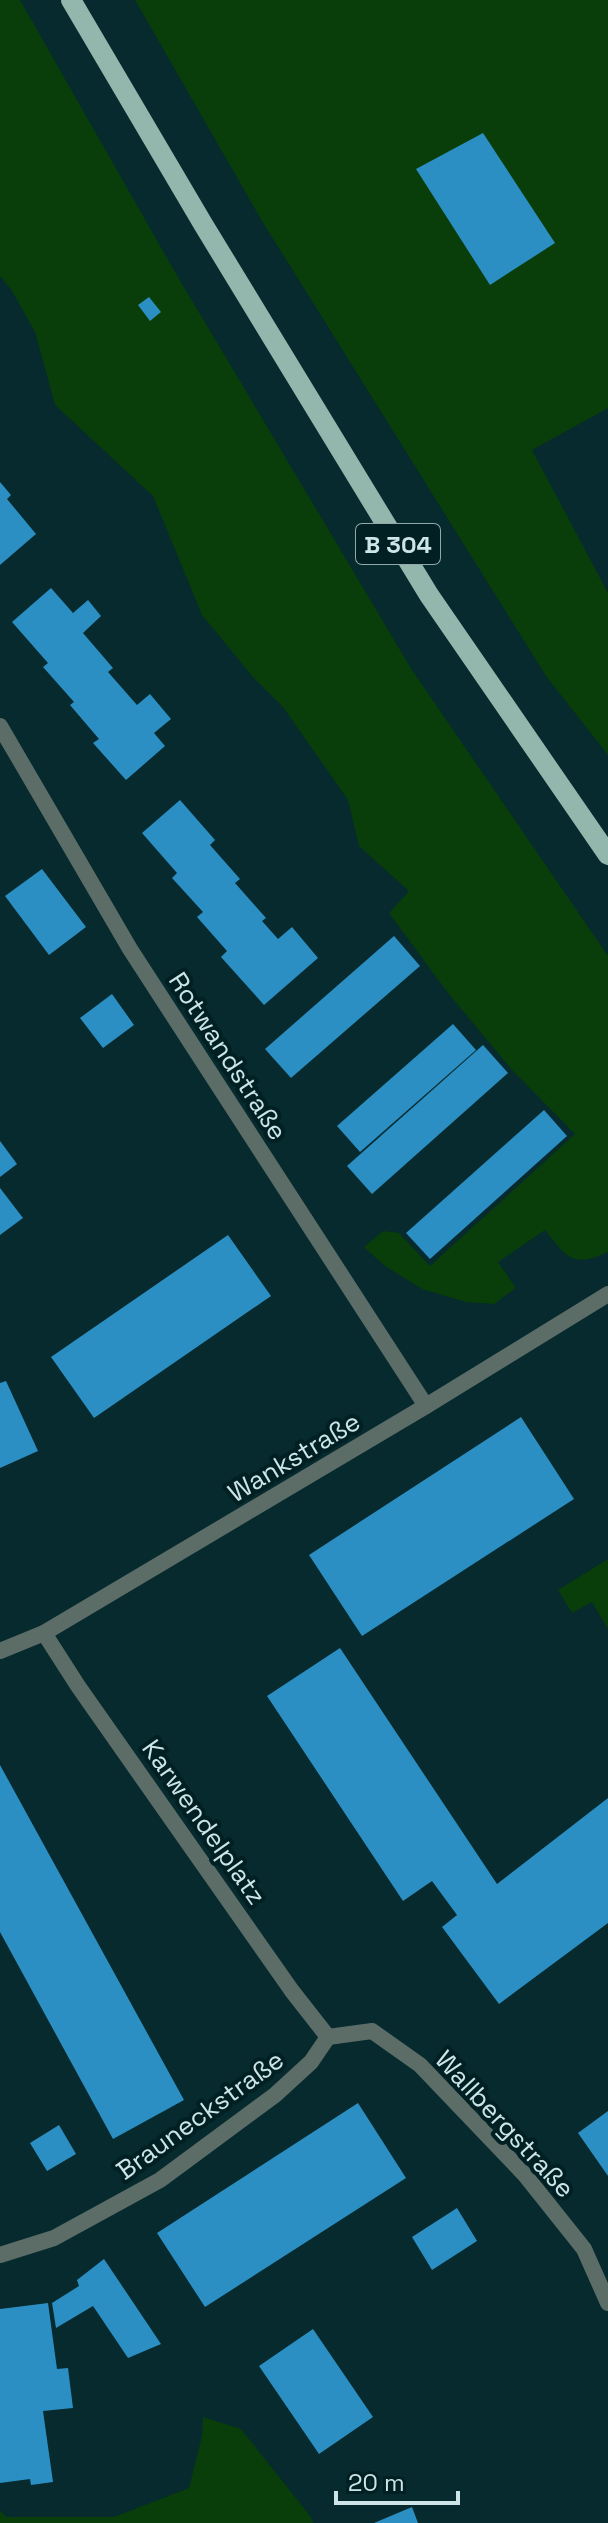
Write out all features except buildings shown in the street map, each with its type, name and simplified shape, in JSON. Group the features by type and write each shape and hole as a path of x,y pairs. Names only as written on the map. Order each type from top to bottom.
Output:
{"main road":[{"name":"B 304","path":"71,0 429,595 608,855"}],"street":[{"name":"Rotwandstraße","path":"0,726 130,949 426,1406"},
{"name":"Wankstraße","path":"0,1651 44,1633 608,1294"},
{"name":"Karwendelplatz","path":"44,1633 292,1991 328,2037"},
{"name":"Wallbergstraße","path":"328,2037 372,2031 420,2065 535,2188 584,2249 608,2303"},
{"name":"Brauneckstraße","path":"0,2255 54,2238 160,2180 275,2095 311,2062 328,2037"}],"green space":[{"path":"0,0 20,0 175,272 412,670 608,956 608,1252 586,1259 570,1257 545,1230 498,1262 516,1288 494,1304 466,1302 422,1289 385,1266 364,1247 383,1231 399,1233 430,1266 575,1134 512,1070 448,993 389,913 409,891 359,846 348,800 283,707 253,677 202,615 153,496 55,405 35,332 0,276"},
{"path":"135,0 608,0 608,408 532,450 608,593 608,755 546,676 262,221"},
{"path":"608,1559 608,1629 592,1602 572,1613 558,1590"},
{"path":"203,2417 241,2429 313,2523 0,2523 0,2510 6,2517 114,2517 189,2488 202,2436"}]}
